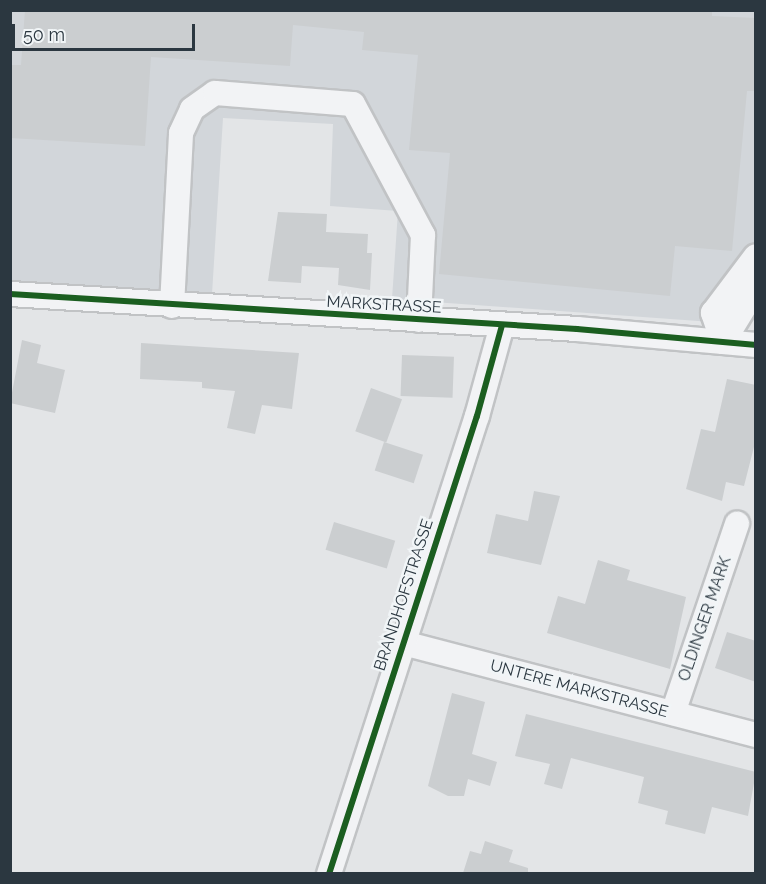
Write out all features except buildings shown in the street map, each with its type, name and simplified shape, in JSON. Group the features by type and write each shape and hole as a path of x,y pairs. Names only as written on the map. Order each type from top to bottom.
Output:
{"street":[{"path":"172,306 181,133 192,109 215,93 353,104 423,235 418,320"},
{"path":"723,342 713,314 756,256"},
{"path":"723,342 756,288"},
{"name":"MARKSTRASSE","path":"10,294 502,325 756,345"},
{"name":"BRANDHOFSTRASSE","path":"329,873 477,416 502,325"},
{"name":"OLDINGER MARK","path":"673,713 737,524"},
{"name":"UNTERE MARKSTRASSE","path":"403,643 756,735"}],"shaded area":[{"path":"10,11 755,11 755,283 712,322 392,299 398,211 330,206 333,124 223,118 212,294 11,281"}],"cycle path":[{"path":"10,294 577,329 756,345"},
{"path":"329,874 477,416 502,325"}]}
